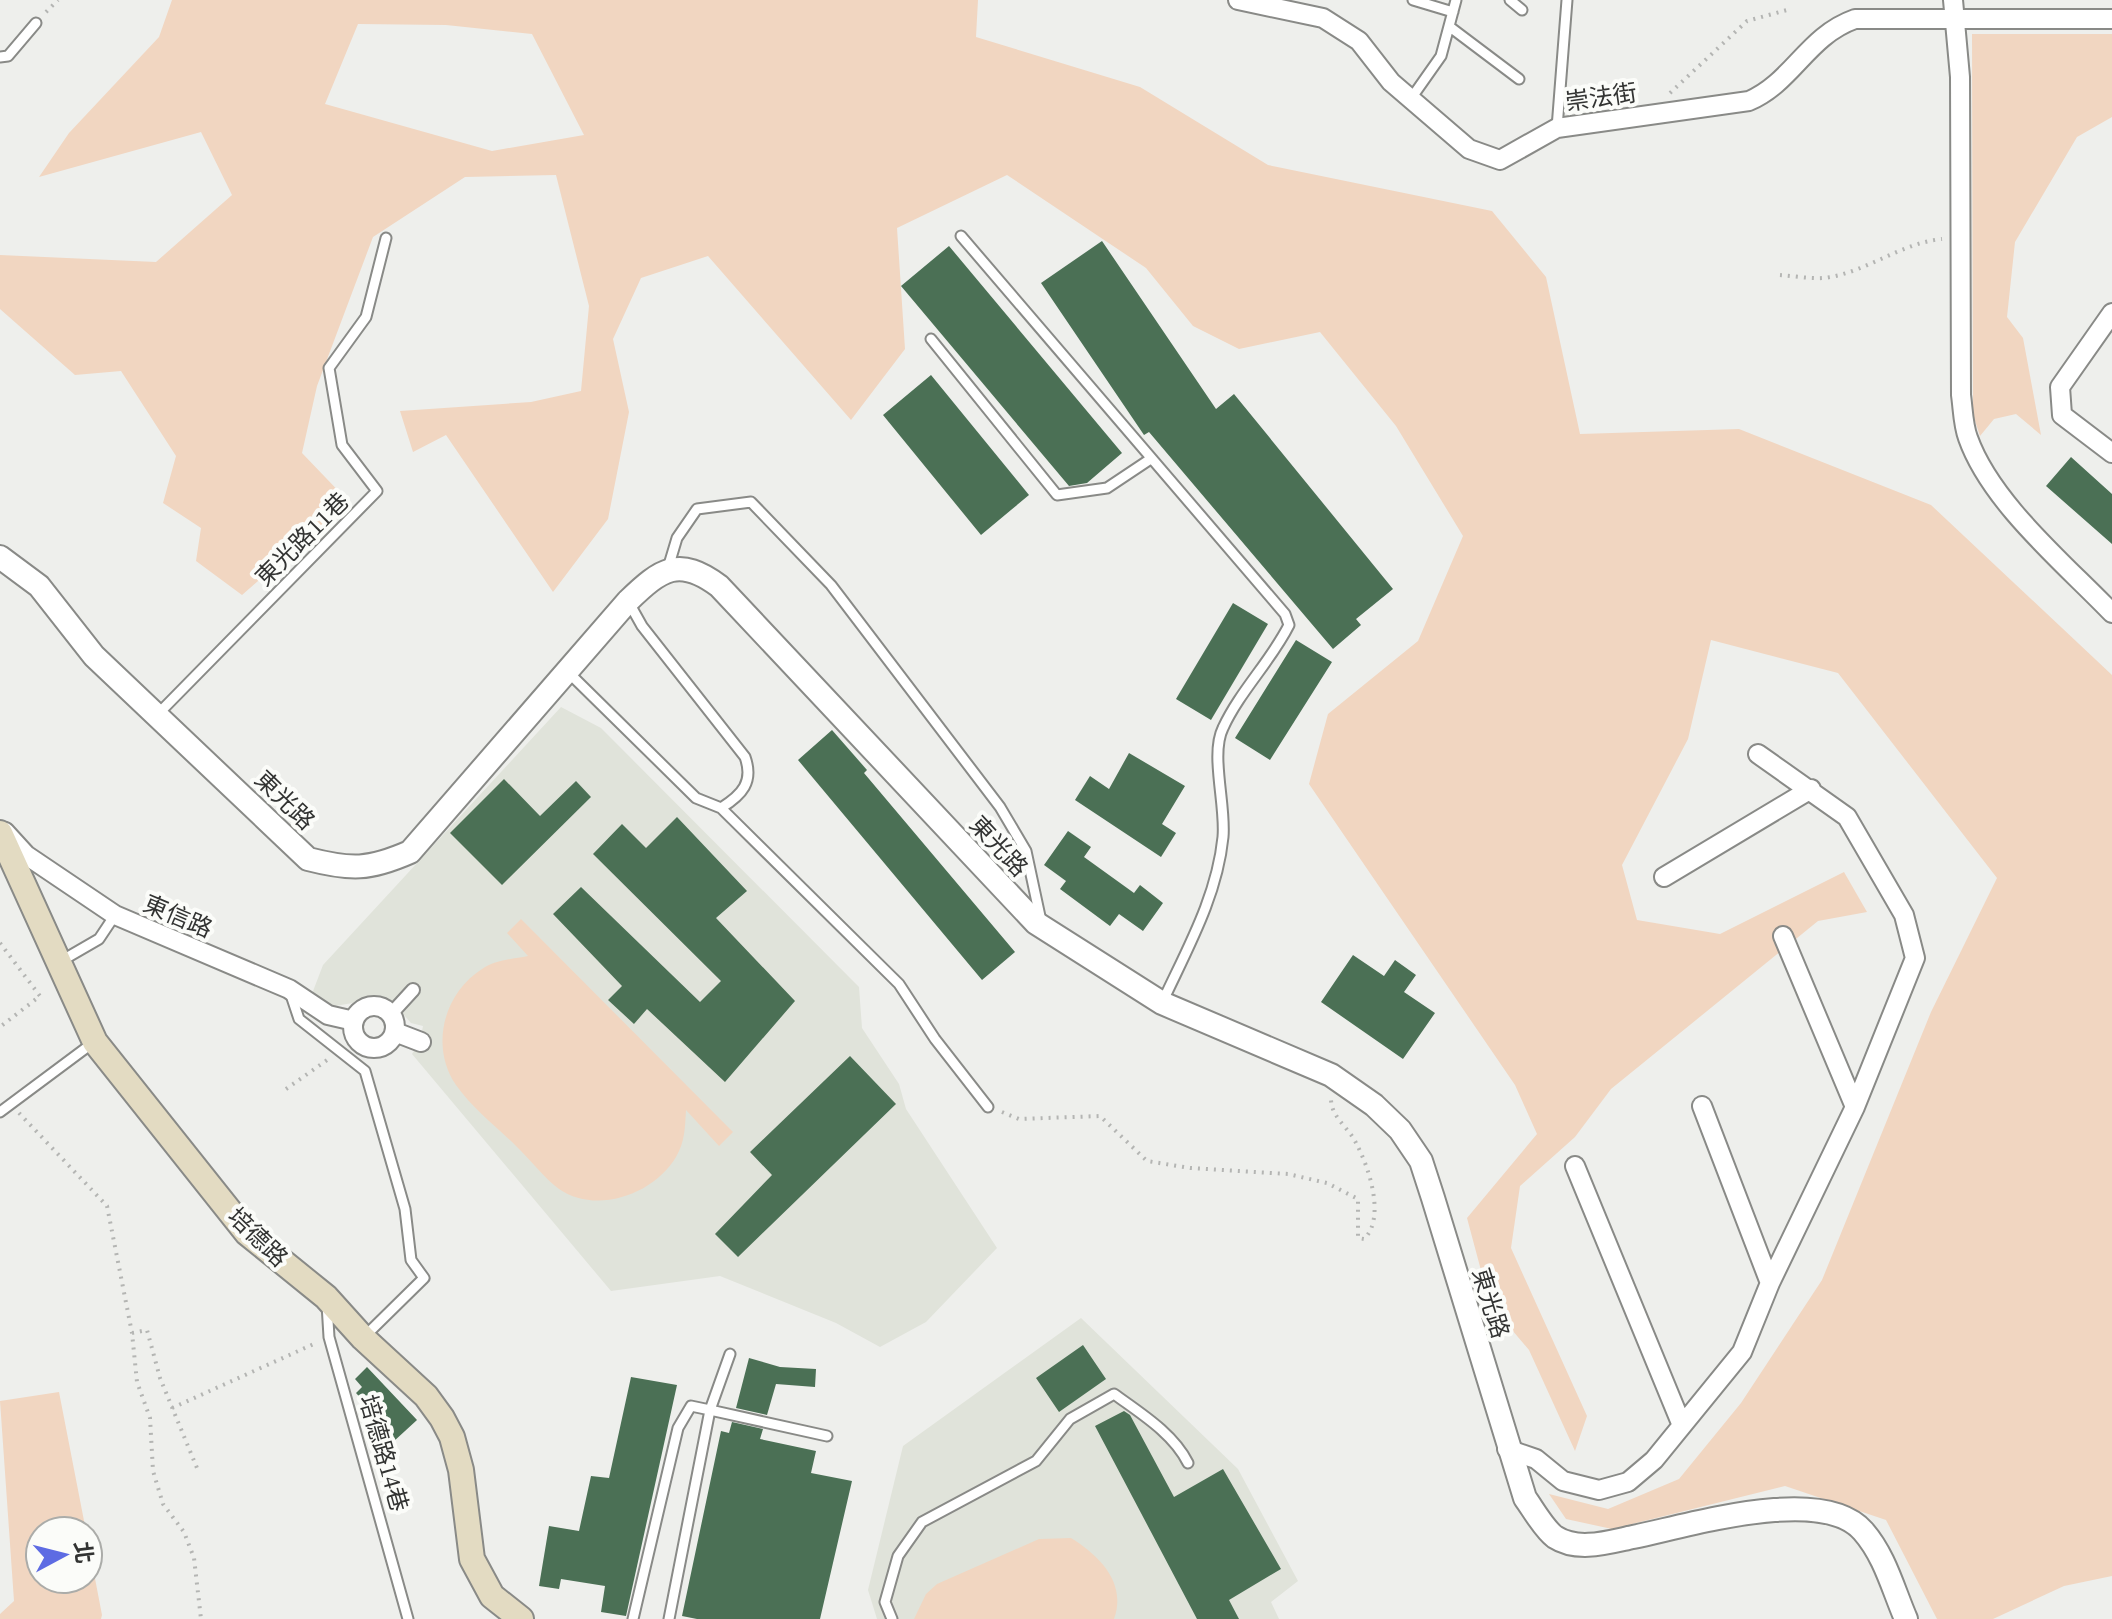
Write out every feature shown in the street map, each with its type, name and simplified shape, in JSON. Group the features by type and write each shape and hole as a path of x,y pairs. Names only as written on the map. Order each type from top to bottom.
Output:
{"main road":[{"name":"培德路","path":"0,830 95,1042 247,1233 326,1297 363,1338 426,1396 442,1418 452,1437 461,1470 472,1559 492,1596 521,1619"}],"street":[{"name":"崇法街","path":"1238,0 1323,18 1359,41 1410,100 1469,149 1500,160 1557,128 1648,114 1733,106 1762,96 1818,38 1855,19 2112,19"},
{"path":"1953,0 1960,77 1961,395 1967,436 1988,477 2035,534 2112,613"},
{"path":"2112,313 2060,387 2062,415 2112,453"},
{"name":"東光路","path":"0,557 39,586 94,656 159,713 308,859 344,867 376,866 410,852 653,576 667,571 694,570 719,586 1041,926 1162,1003 1331,1075 1374,1105 1400,1130 1421,1161 1507,1449 1525,1498 1556,1537 1589,1546 1793,1507 1815,1508 1840,1515 1861,1528 1874,1546 1906,1619"},
{"path":"1507,1449 1536,1459 1563,1481 1599,1490 1628,1482 1654,1460 1681,1423 1742,1352 1770,1283 1855,1107 1915,958 1904,915 1847,817 1758,754"},
{"path":"1664,877 1811,789"},
{"name":"東信路","path":"0,830 26,855 115,915 289,989 328,1015 354,1021"},
{"path":"1783,936 1855,1107"},
{"path":"413,990 393,1023 382,1047 369,1048 358,1040 354,1021 367,1008 380,1007 393,1023 421,1042"},
{"path":"1702,1106 1770,1283"},
{"path":"1575,1166 1681,1423"}],"lane":[{"path":"1413,0 1453,12"},
{"path":"1410,100 1441,56 1456,0"},
{"path":"1510,0 1522,10"},
{"path":"1557,128 1567,0"},
{"path":"0,57 8,56 36,23"},
{"path":"1450,27 1519,79"},
{"path":"961,236 1149,460 1285,614 1289,625 1222,729 1217,757 1223,786 1223,835 1214,889 1162,1003"},
{"name":"東光路11巷","path":"159,713 377,491 342,445 329,368 366,317 386,238"},
{"path":"931,339 1057,495 1107,488 1149,460"},
{"path":"667,571 677,538 697,509 751,502 831,585 1000,807 1026,851 1041,926"},
{"path":"628,601 642,626 745,757 748,780 738,798 721,808"},
{"path":"568,672 696,798 721,808 899,984 935,1039 988,1107"},
{"path":"61,961 99,939 115,915"},
{"path":"289,989 299,1019 365,1071 405,1209 411,1260 424,1278 363,1338"},
{"path":"0,1112 95,1042"},
{"name":"培德路14巷","path":"326,1297 329,1337 408,1619"},
{"path":"669,1619 710,1410 730,1354"},
{"path":"892,1619 885,1602 898,1556 922,1522 1036,1461 1070,1419 1114,1394 1147,1418 1181,1450 1188,1463"},
{"path":"633,1619 678,1428 691,1406 827,1436"}],"path":[{"path":"1648,114 1747,21 1787,10"},
{"path":"1780,275 1823,278 1856,269 1923,241 1961,238"},
{"path":"0,943 40,996 0,1027"},
{"path":"286,1089 340,1051"},
{"path":"988,1107 1019,1119 1100,1116 1147,1161 1190,1168 1288,1174 1327,1183 1358,1199 1358,1238 1364,1239 1370,1233 1374,1219 1371,1192 1356,1142 1332,1110 1331,1075"},
{"path":"11,1104 107,1206 132,1333 137,1382 150,1418 153,1471 163,1504 184,1532 194,1558 201,1619"},
{"path":"132,1333 147,1330 160,1378 197,1468"},
{"path":"172,1408 329,1337"}],"shaded area":[{"path":"172,0 978,0 976,37 1140,87 1268,165 1492,211 1546,277 1580,434 1739,429 1931,505 2112,675 2112,1576 2064,1586 1993,1619 1937,1619 1886,1520 1785,1486 1612,1529 1566,1519 1549,1494 1608,1509 1679,1479 1741,1403 1822,1280 1931,1012 1997,878 1838,673 1711,640 1688,739 1622,865 1637,920 1720,934 1844,872 1867,912 1818,921 1611,1089 1575,1137 1520,1186 1511,1248 1587,1416 1575,1451 1529,1350 1490,1304 1467,1218 1537,1134 1515,1085 1309,784 1328,714 1418,641 1463,536 1396,426 1320,332 1239,349 1193,326 1146,268 1007,175 897,228 905,349 851,420 708,256 641,278 613,339 629,412 608,519 553,592 446,435 413,452 400,411 531,402 581,391 589,306 556,175 465,177 373,237 317,386 302,453 349,502 242,595 196,561 201,528 163,503 176,456 121,371 75,375 0,309 0,255 156,262 232,195 201,132 39,177 69,133 159,37","holes":["358,24 446,25 532,34 584,135 492,151 325,104"]},
{"path":"1972,34 2112,34 2112,117 2077,137 2015,242 2007,317 2023,338 2041,435 2016,414 1994,419 1980,436 1973,415"},
{"path":"561,707 601,728 859,987 862,1028 899,1084 906,1109 997,1248 926,1322 880,1347 836,1323 720,1276 611,1291 412,1054 420,1041 423,1026 411,1023 395,1005 382,998 329,1007 310,999 323,965"},
{"path":"521,919 733,1132 719,1146 686,1110 681,1146 666,1170 654,1181 624,1197 590,1200 574,1197 553,1185 469,1102 448,1070 443,1038 445,1022 458,992 482,969 504,960 528,956 507,933"},
{"path":"1081,1318 1238,1469 1298,1581 1271,1602 1279,1619 877,1619 868,1590 903,1446"},
{"path":"59,1392 83,1515 24,1515 24,1595 98,1595 101,1619 0,1619 0,1614 14,1601 0,1401"},
{"path":"1071,1538 1101,1562 1114,1582 1117,1606 1114,1619 914,1619 926,1594 937,1584 1039,1539"}],"building":[{"path":"1102,241 1216,409 1234,394 1393,589 1356,619 1361,625 1333,649 1149,432 1144,435 1041,283"},
{"path":"949,246 1122,453 1087,483 1069,486 901,286"},
{"path":"931,375 1029,495 981,535 883,415"},
{"path":"2071,457 2112,494 2112,544 2046,486"},
{"path":"1233,603 1268,624 1211,720 1176,699"},
{"path":"1296,640 1332,662 1270,760 1235,738"},
{"path":"832,730 867,770 864,773 1015,952 982,980 798,760"},
{"path":"1129,753 1185,786 1162,824 1176,833 1161,857 1075,800 1090,776 1109,789"},
{"path":"504,779 540,816 576,781 591,797 502,885 450,833"},
{"path":"677,817 747,891 716,918 795,1001 725,1082 647,1009 634,1024 608,1000 622,986 553,914 581,887 700,1002 721,981 593,854 622,824 646,848"},
{"path":"1068,831 1091,847 1084,857 1134,893 1140,885 1163,903 1143,931 1119,914 1110,926 1060,889 1066,881 1044,865"},
{"path":"1353,955 1384,976 1395,960 1416,975 1404,992 1435,1013 1403,1059 1321,1002"},
{"path":"850,1056 896,1104 738,1257 715,1234 772,1175 750,1152"},
{"path":"1083,1345 1106,1379 1059,1412 1036,1378"},
{"path":"749,1358 780,1367 816,1369 815,1387 776,1384 767,1415 736,1408"},
{"path":"367,1367 417,1420 393,1442 362,1408 366,1404 356,1393 362,1387 355,1379"},
{"path":"631,1377 677,1385 626,1616 601,1612 605,1586 561,1579 559,1589 539,1586 549,1526 579,1531 591,1476 609,1478"},
{"path":"1124,1411 1130,1415 1174,1497 1223,1469 1281,1569 1229,1600 1239,1619 1197,1619 1095,1426"},
{"path":"732,1422 763,1429 760,1439 816,1451 811,1473 852,1481 820,1619 697,1619 682,1616 721,1431 729,1433"}]}
